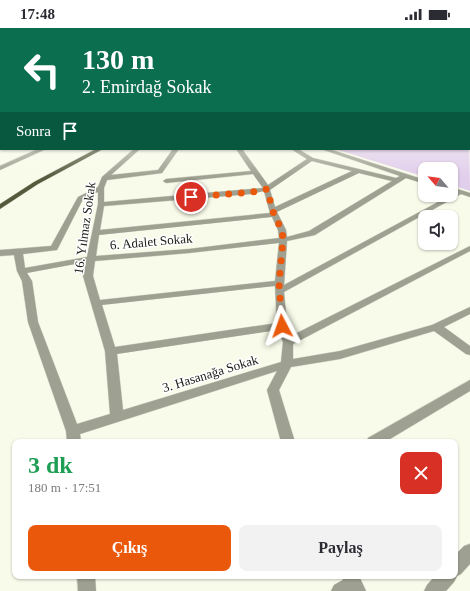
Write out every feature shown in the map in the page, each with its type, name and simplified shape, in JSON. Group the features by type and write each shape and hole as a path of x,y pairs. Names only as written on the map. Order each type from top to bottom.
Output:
{"main road":[{"path":"0,207 36,183 98,150"}],"street":[{"path":"0,168 41,150"},
{"name":"16. Yılmaz Sokak","path":"117,417 111,351 88,276 101,204 101,188 104,178 136,150"},
{"path":"104,178 160,172 175,150"},
{"path":"240,150 267,189 274,213 282,230 283,240 280,287 282,326 288,342 287,364 273,390 287,439"},
{"path":"296,150 311,159 396,180"},
{"path":"327,150 418,180"},
{"path":"101,204 252,192 267,189 311,159"},
{"path":"96,233 274,213 357,170"},
{"path":"166,181 255,172"},
{"name":"6. Adalet Sokak","path":"22,271 91,259 189,251 283,240 312,233 404,176"},
{"path":"0,253 54,248 80,198 101,188"},
{"path":"458,191 470,194"},
{"path":"96,302 280,287 461,192"},
{"path":"288,342 469,250"},
{"path":"18,252 22,271 27,281 32,322 74,437"},
{"name":"3. Hasanağa Sokak","path":"74,437 117,417 287,364 340,356 436,327 470,310"},
{"path":"111,351 282,326"},
{"path":"436,327 470,351"},
{"path":"378,439 470,385"},
{"path":"458,565 470,552"},
{"path":"86,579 88,591"},
{"path":"434,591 445,579"}],"shaded area":[{"path":"338,150 469,150 470,191 458,187 458,162 418,162 418,175"}],"route":[{"path":"191,197 252,192 267,189 274,215 282,230 283,240 279,283 282,326"}]}
